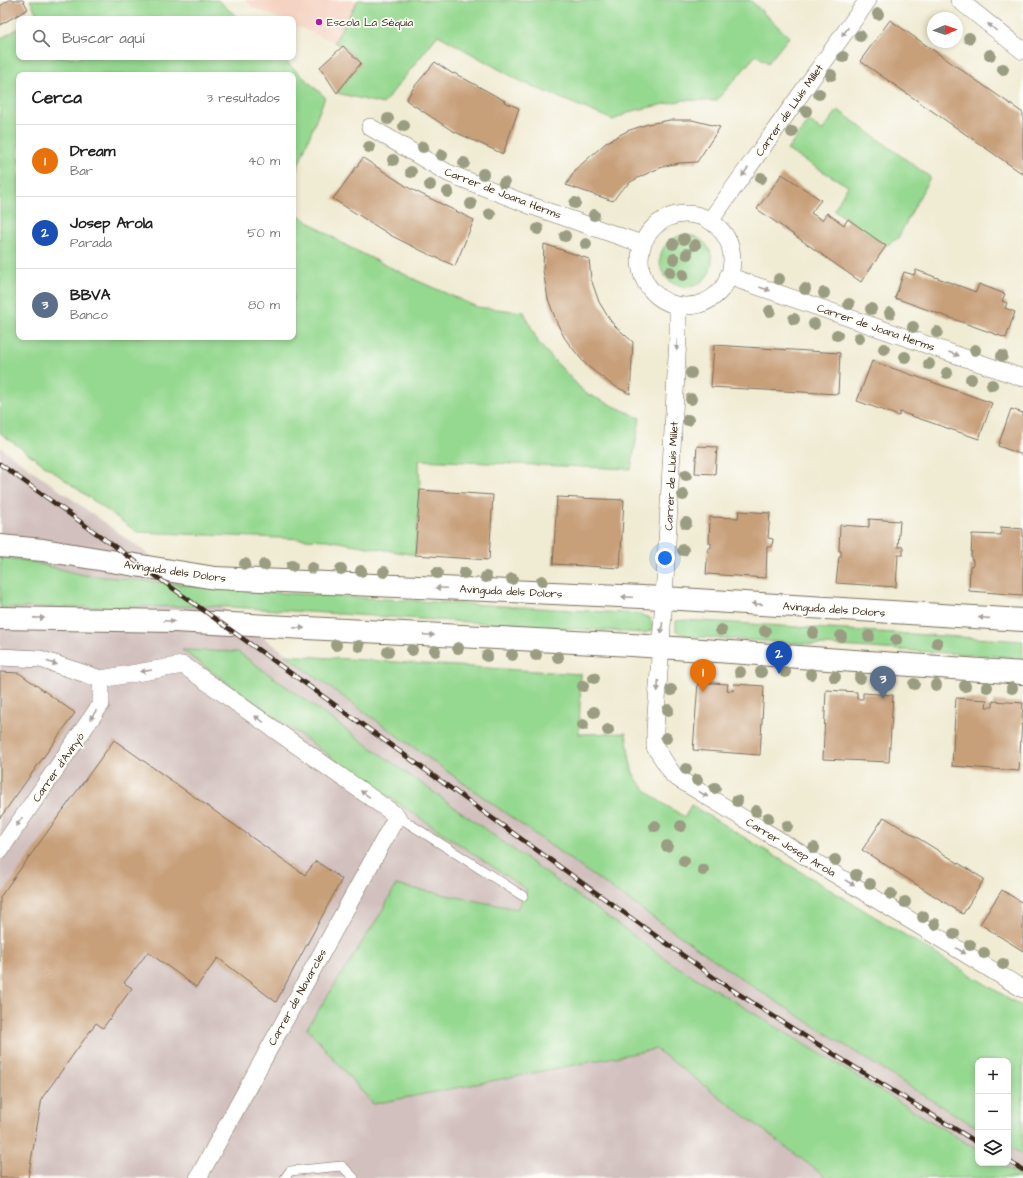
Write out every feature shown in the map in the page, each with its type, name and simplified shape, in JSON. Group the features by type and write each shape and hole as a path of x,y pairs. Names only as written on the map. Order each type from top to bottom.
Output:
{"street":[{"name":"Carrer de Lluís Millet","path":"710,221 868,0"},
{"path":"959,0 1023,51"},
{"name":"Carrer de Joana Herms","path":"370,127 448,173 532,206 642,244"},
{"path":"691,214 710,221 722,231 729,245 732,261 723,288 703,303 690,306 678,306 663,300 650,290 642,276 640,260 642,244 653,227 670,216 691,214"},
{"name":"Carrer de Joana Herms","path":"728,276 1023,378"},
{"name":"Carrer de Lluís Millet","path":"660,647 678,337 678,306"},
{"name":"Avinguda dels Dolors","path":"0,546 43,550 215,578 664,598 1023,620"},
{"path":"0,618 174,621 660,647 1023,673"},
{"name":"Carrer Josep Arola","path":"660,647 654,730 656,747 674,776 1023,989"},
{"path":"0,657 40,659 101,679 183,665 397,816"},
{"name":"Carrer d'Avinyó","path":"0,850 101,704 101,679"},
{"name":"Carrer de Navarcles","path":"198,1178 397,816"}],"lane":[{"path":"397,816 523,896"},
{"path":"286,1178 290,1171 342,1166 354,1178"}],"shaded area":[{"name":"Escola La Sèquia","path":"245,0 358,0 334,42 296,26 296,16 273,16 252,7"},
{"path":"0,447 582,868 920,1093 975,1126 975,1148 673,964 238,652 183,650 352,772 527,890 518,909 396,885 381,913 373,1104 656,1049 827,1178 0,1178"},
{"path":"1011,1148 1023,1155 1023,1178 1003,1166 1011,1166"}],"green space":[{"path":"30,0 218,0 236,16 38,16"},
{"path":"358,0 750,0 789,37 768,63 756,55 716,101 684,100 632,111 613,120 522,82 438,35 383,104 337,93 361,63 343,46 334,42"},
{"path":"16,30 16,60 284,60 325,97 296,171 296,72 16,72 16,340 296,340 296,214 347,246 418,281 477,307 524,312 539,344 585,393 640,418 631,469 419,460 420,490 415,555 327,540 137,532 0,433 0,39"},
{"path":"838,110 930,177 898,238 887,245 868,234 834,210 848,186 787,150 809,121 822,131"},
{"path":"681,235 691,235 705,242 712,256 712,266 705,280 691,287 681,287 671,283 664,276 660,266 660,256 664,246 671,239"},
{"path":"0,557 28,561 84,575 250,591 638,614 650,618 653,629 645,633 213,606 0,608"},
{"path":"686,620 1023,641 1023,658 686,636 676,631 676,621"},
{"path":"182,650 238,652 673,964 975,1148 975,1166 1003,1166 1023,1178 827,1178 656,1049 373,1104 307,1028 381,913 396,885 517,909 527,890 352,772"},
{"path":"285,655 581,674 579,734 626,733 632,770 641,785 655,798 685,817 691,805 1023,1007 1023,1155 1011,1148 1011,1058 975,1058 975,1126 755,988 582,868"}],"building":[{"path":"8,0 23,0 28,9 0,25 0,6"},
{"path":"890,20 927,46 927,48 930,48 1023,113 1023,174 860,61"},
{"path":"343,46 361,63 337,93 320,67"},
{"path":"435,62 453,74 454,73 505,101 504,102 519,108 503,154 451,130 406,100 414,87"},
{"path":"670,120 692,120 720,127 697,162 679,163 665,166 648,173 632,181 621,190 613,201 566,185 576,169 607,142 627,131 648,124"},
{"path":"363,158 409,188 474,220 455,266 392,236 333,199"},
{"path":"782,174 821,200 811,213 822,220 827,213 844,225 848,219 886,246 861,282 757,209"},
{"path":"544,244 589,259 591,279 599,302 610,320 633,342 630,394 611,384 586,365 564,337 548,299 543,270"},
{"path":"916,270 976,292 979,284 1005,294 1002,301 1007,303 1005,308 1015,312 1006,338 895,298 904,272 914,275"},
{"path":"714,345 840,353 838,394 711,387"},
{"path":"872,361 992,403 979,439 900,412 899,416 857,401"},
{"path":"1011,409 1023,413 1023,455 998,446"},
{"path":"697,446 717,447 715,474 695,473"},
{"path":"420,490 493,495 489,560 415,555"},
{"path":"557,497 624,500 620,568 553,564"},
{"path":"739,511 770,513 768,538 773,539 772,547 767,547 766,578 706,574 708,548 711,548 711,543 709,543 710,517 738,518"},
{"path":"869,519 900,521 898,547 903,547 903,555 898,555 896,587 836,583 839,557 841,557 841,551 839,551 840,525 869,527"},
{"path":"1001,527 1023,529 1023,595 969,591 970,566 973,565 973,560 971,559 972,534 1001,535"},
{"path":"0,672 19,673 75,713 0,818"},
{"path":"698,682 728,684 727,690 733,691 734,684 764,686 760,755 693,750"},
{"path":"826,690 857,692 857,699 863,699 863,693 893,695 889,762 823,759"},
{"path":"956,698 987,700 986,707 993,707 993,701 1023,703 1019,771 952,766"},
{"path":"114,740 305,875 316,861 342,879 276,1002 218,958 196,987 148,952 124,983 132,988 103,1028 96,1023 42,1098 28,1178 0,1178 0,897"},
{"path":"884,817 984,879 963,914 862,850"},
{"path":"1002,890 1023,903 1023,951 980,924"}],"railway":[{"path":"0,464 716,979 813,1042 975,1141"},
{"path":"1011,1163 1023,1170"}],"place":[{"name":"Escola La Sèquia","path":"319,22"},
{"name":"Josep Arola","path":"779,674"},
{"name":"Dream","path":"703,692"},
{"name":"BBVA","path":"883,699"}]}
